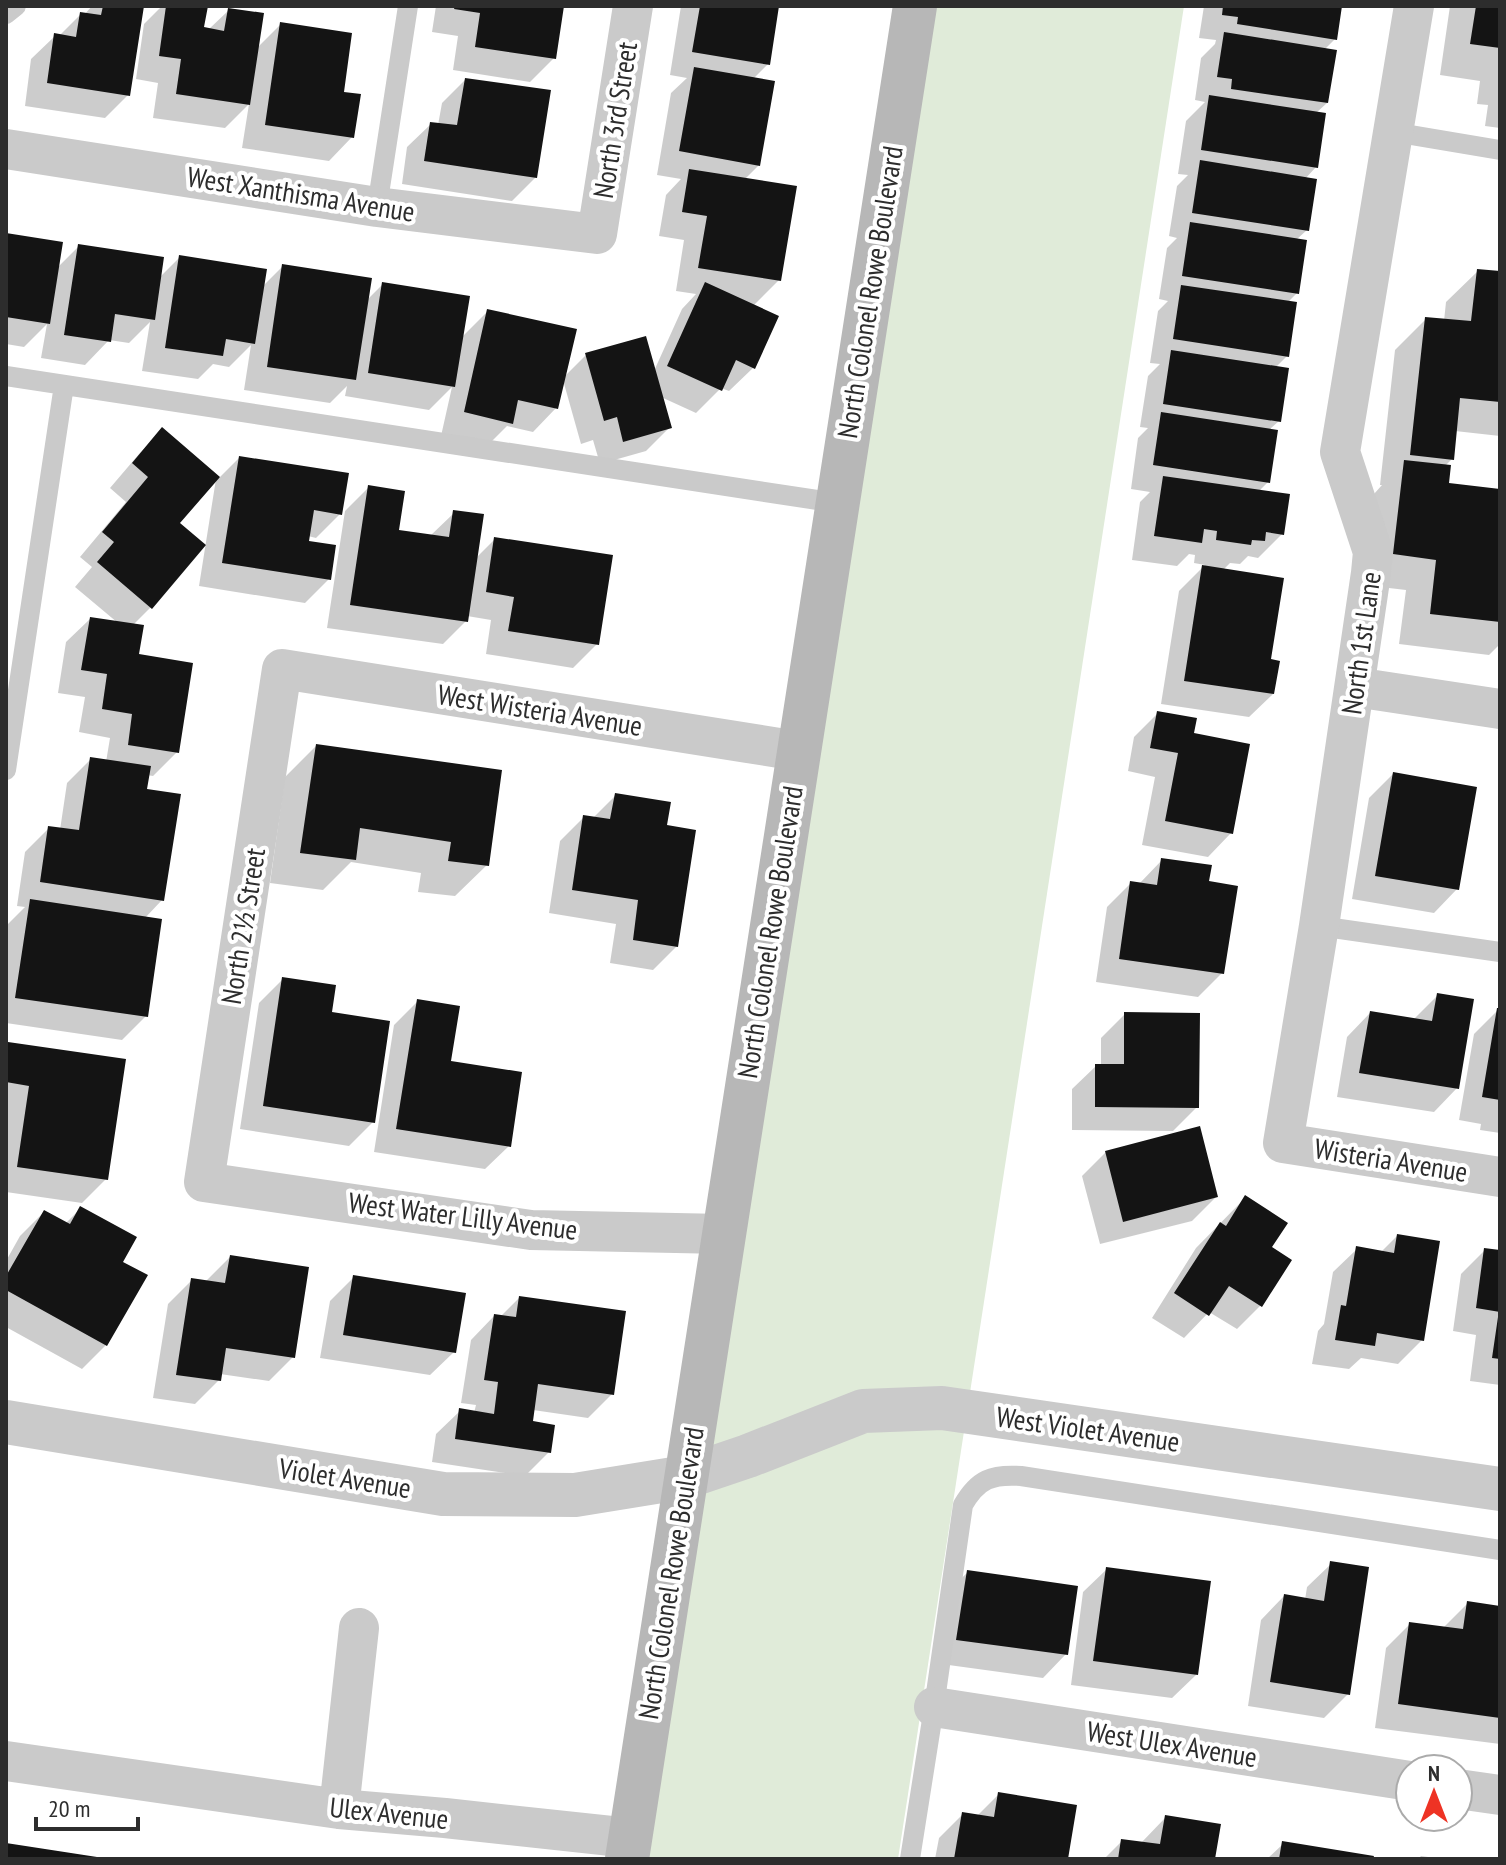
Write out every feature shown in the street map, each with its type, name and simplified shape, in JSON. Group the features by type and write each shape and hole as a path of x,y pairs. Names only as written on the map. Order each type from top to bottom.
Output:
{"main road":[{"name":"North Colonel Rowe Boulevard","path":"628,1848 915,6"}],"street":[{"name":"North 3rd Street","path":"597,234 633,6"},
{"name":"North 1st Lane","path":"1283,1143 1319,926 1373,552 1340,452 1414,6"},
{"name":"West Xanthisma Avenue","path":"6,149 377,207 597,234"},
{"name":"West Wisteria Avenue","path":"282,669 798,751"},
{"name":"North 2½ Street","path":"204,1182 282,669"},
{"path":"1355,687 1500,709"},
{"name":"Wisteria Avenue","path":"1283,1143 1500,1177"},
{"name":"West Water Lilly Avenue","path":"204,1182 531,1230 724,1234"},
{"name":"West Violet Avenue","path":"686,1477 863,1411 942,1408 1500,1489"},
{"name":"Violet Avenue","path":"6,1422 443,1494 575,1495 686,1477"},
{"path":"339,1809 359,1628"},
{"name":"West Ulex Avenue","path":"934,1707 1394,1779"},
{"name":"Ulex Avenue","path":"6,1761 339,1809 445,1818 628,1848"},
{"path":"1474,1791 1500,1795"}],"lane":[{"path":"6,14 16,6"},
{"path":"377,207 408,6"},
{"path":"1393,132 1500,150"},
{"path":"6,376 837,503"},
{"path":"6,770 64,385"},
{"path":"1319,926 1500,952"},
{"path":"910,1859 963,1505 984,1480 1003,1475 1021,1476 1500,1550"}],"green space":[{"path":"924,6 1184,6 898,1859 636,1859"}],"building":[{"path":"103,6 144,6 130,96 47,83 54,33 76,37 80,12 101,15"},
{"path":"166,6 208,6 204,27 224,31 228,8 264,13 250,105 176,94 181,59 159,56"},
{"path":"455,6 564,6 556,59 475,47 480,13 454,9"},
{"path":"700,6 779,6 770,65 692,52"},
{"path":"1223,6 1342,6 1337,40 1237,24 1238,17 1222,15"},
{"path":"1476,6 1500,6 1500,48 1470,44"},
{"path":"280,22 352,33 344,92 361,94 354,138 265,125"},
{"path":"1224,32 1337,50 1328,103 1231,89 1232,79 1217,77"},
{"path":"694,67 775,81 760,166 679,151"},
{"path":"465,78 551,90 537,178 424,161 430,122 457,125"},
{"path":"1209,95 1326,113 1318,168 1201,150"},
{"path":"1200,160 1317,179 1309,231 1192,213"},
{"path":"689,169 797,186 781,281 698,268 707,216 682,212"},
{"path":"1190,222 1307,240 1299,294 1182,276"},
{"path":"6,233 63,242 50,324 6,317"},
{"path":"78,244 164,257 155,320 115,314 111,342 64,335"},
{"path":"179,255 267,269 255,344 226,339 223,356 165,348"},
{"path":"282,264 372,278 356,380 267,367"},
{"path":"1477,269 1500,271 1500,402 1460,398 1454,460 1410,455 1425,317 1471,321"},
{"path":"382,282 470,296 455,387 368,373"},
{"path":"705,282 779,316 755,369 736,360 722,391 667,366"},
{"path":"1181,285 1297,302 1289,357 1173,339"},
{"path":"487,309 577,329 558,409 518,400 513,424 464,412"},
{"path":"646,336 672,428 623,442 617,417 604,421 585,353"},
{"path":"1171,350 1289,368 1281,422 1163,404"},
{"path":"1161,412 1278,430 1270,483 1153,465"},
{"path":"162,427 220,477 180,523 206,545 152,609 97,562 114,542 102,532 148,477 132,463"},
{"path":"239,456 349,473 342,515 314,510 309,541 336,545 331,580 222,563"},
{"path":"1404,460 1451,465 1449,483 1500,489 1500,622 1430,614 1436,560 1393,554"},
{"path":"1163,476 1290,494 1284,535 1266,532 1265,541 1252,540 1251,545 1216,540 1217,531 1204,529 1202,543 1154,536"},
{"path":"368,485 405,491 399,530 449,537 453,510 484,514 468,622 350,605"},
{"path":"494,537 613,555 599,645 508,631 514,597 486,592"},
{"path":"1202,565 1284,578 1271,659 1280,661 1274,694 1184,681"},
{"path":"90,617 144,625 139,654 193,663 179,753 128,745 132,714 102,709 107,674 81,670"},
{"path":"1157,711 1197,718 1194,733 1250,744 1233,834 1165,821 1178,753 1150,748"},
{"path":"316,744 502,770 489,866 448,861 451,842 360,828 356,860 300,853"},
{"path":"90,757 151,766 147,789 181,794 164,901 40,882 48,826 79,830"},
{"path":"1393,772 1477,787 1459,890 1375,876"},
{"path":"615,793 671,802 667,825 696,830 678,947 633,940 638,900 572,890 583,815 610,819"},
{"path":"1161,858 1212,865 1209,881 1238,886 1224,974 1119,959 1130,881 1157,885"},
{"path":"30,899 162,919 148,1017 15,998"},
{"path":"282,977 336,985 332,1012 390,1021 375,1123 263,1106"},
{"path":"1437,993 1474,999 1459,1089 1359,1073 1370,1011 1432,1021"},
{"path":"417,999 460,1006 451,1061 522,1072 511,1147 396,1129"},
{"path":"1497,1008 1500,1008 1500,1100 1482,1097"},
{"path":"1124,1012 1200,1013 1199,1108 1095,1107 1095,1064 1124,1064"},
{"path":"8,1042 126,1059 108,1180 17,1167 29,1086 6,1082"},
{"path":"1200,1126 1218,1197 1123,1222 1105,1151"},
{"path":"1245,1195 1288,1223 1272,1247 1292,1260 1262,1307 1229,1286 1209,1316 1174,1293 1220,1222 1226,1226"},
{"path":"80,1206 137,1237 123,1262 148,1275 107,1346 6,1290 6,1276 44,1210 70,1224"},
{"path":"1397,1234 1440,1241 1424,1341 1377,1333 1375,1346 1335,1340 1341,1305 1346,1306 1356,1246 1394,1253"},
{"path":"1484,1248 1500,1250 1500,1312 1476,1308"},
{"path":"230,1255 309,1267 295,1358 226,1348 221,1381 176,1375 191,1278 225,1283"},
{"path":"353,1275 466,1293 456,1353 343,1335"},
{"path":"519,1296 626,1311 614,1395 538,1384 533,1421 555,1425 551,1453 455,1439 459,1408 494,1414 498,1382 484,1380 494,1314 516,1317"},
{"path":"1500,1317 1500,1359 1492,1358"},
{"path":"1330,1561 1369,1567 1350,1695 1270,1682 1284,1594 1324,1601"},
{"path":"1106,1567 1211,1581 1198,1675 1093,1661"},
{"path":"967,1570 1078,1586 1068,1655 956,1640"},
{"path":"1467,1601 1500,1606 1500,1718 1398,1704 1409,1622 1463,1629"},
{"path":"998,1792 1077,1805 1068,1859 954,1859 962,1812 994,1817"},
{"path":"1165,1815 1221,1824 1215,1859 1118,1859 1121,1839 1160,1844"},
{"path":"1282,1841 1374,1856 1373,1859 1279,1859"},
{"path":"6,1843 97,1857 97,1859 6,1859"}]}
